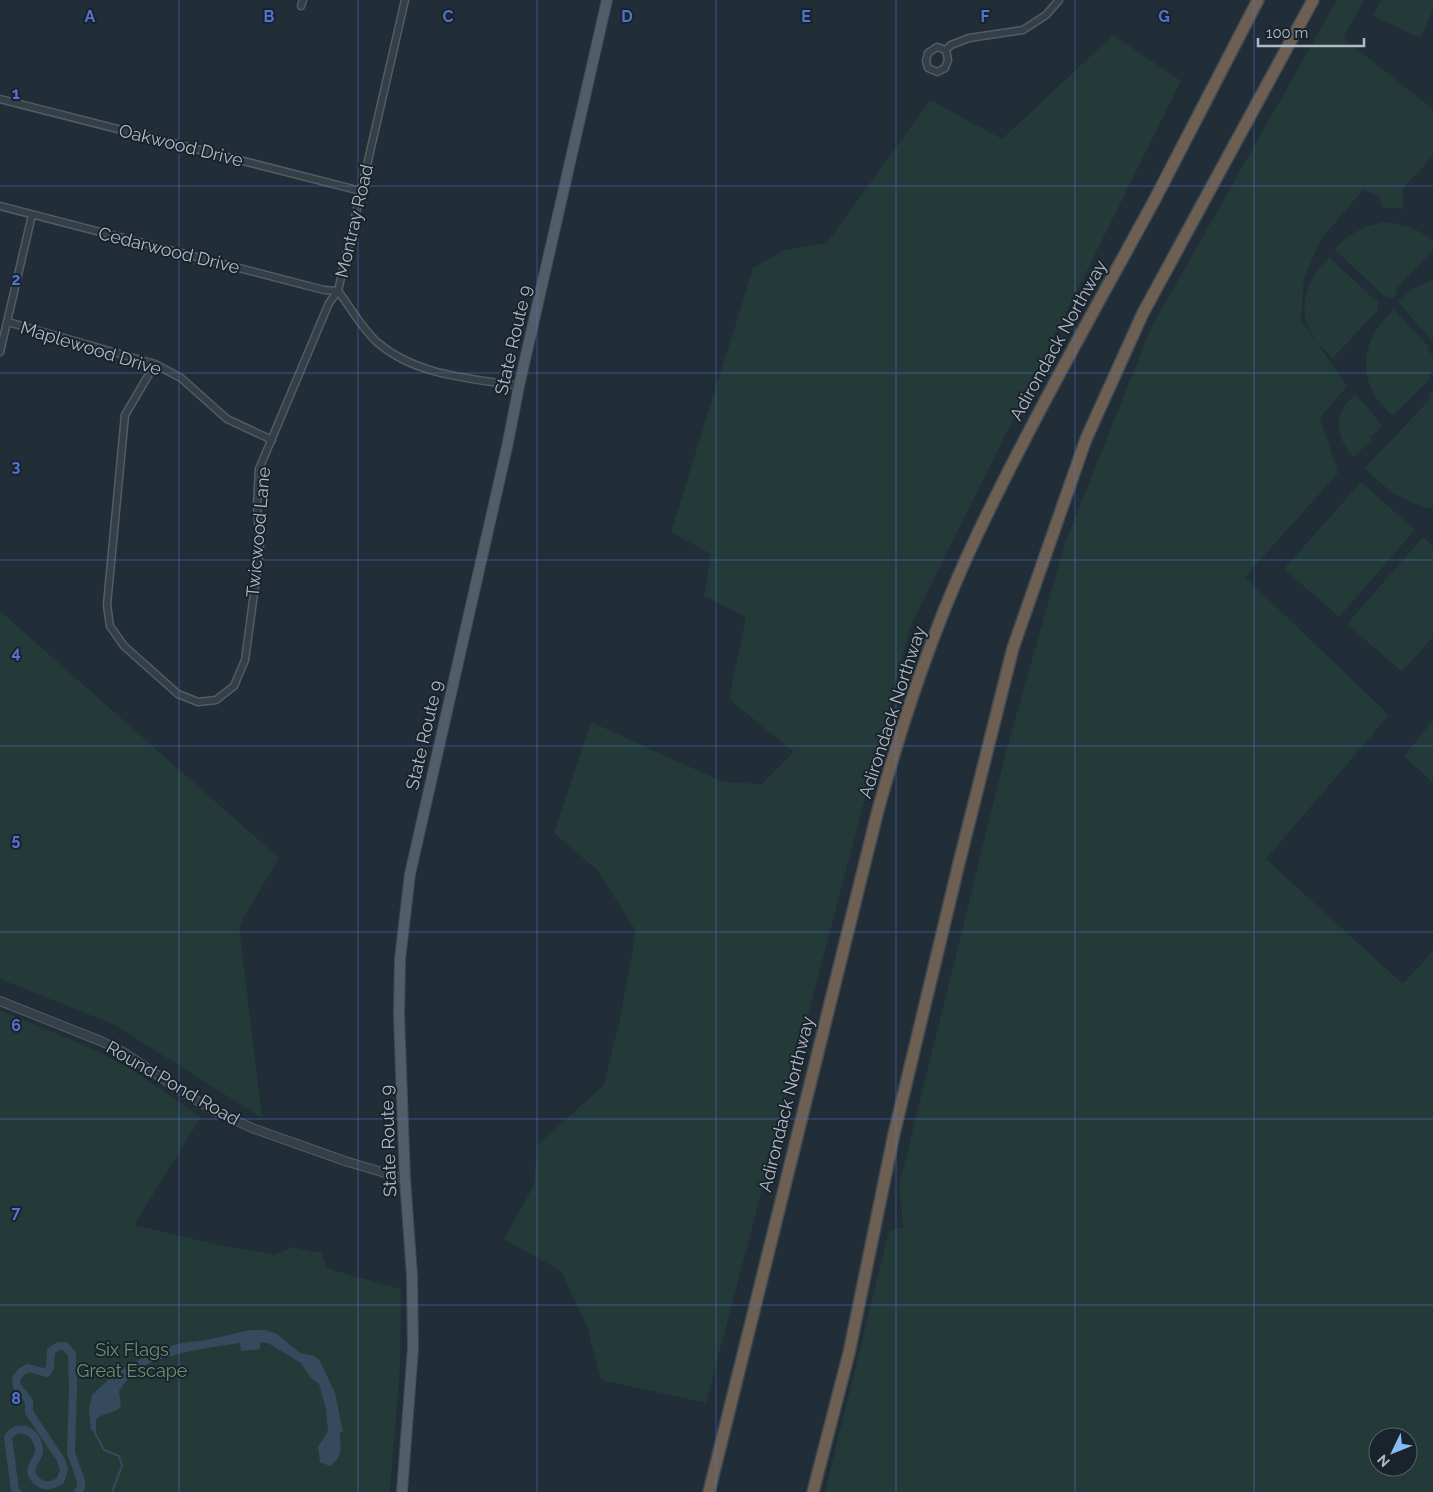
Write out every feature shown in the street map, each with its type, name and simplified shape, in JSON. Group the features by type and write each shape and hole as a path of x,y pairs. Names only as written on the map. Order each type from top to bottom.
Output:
{"highway":[{"name":"Adirondack Northway","path":"709,1492 877,814 901,731 930,647 977,535 1025,438 1155,199 1258,0"},
{"path":"813,1492 849,1353 894,1134 1013,648 1086,439 1144,313 1313,0"}],"main road":[{"name":"State Route 9","path":"402,1492 413,1348 412,1276 405,1179 399,1016 400,959 410,874 607,0"}],"street":[{"name":"Montray Road","path":"405,0 338,292 378,342 400,358 432,371 519,386"},
{"path":"946,50 951,45 969,38 1023,30 1046,15 1059,0"},
{"name":"Oakwood Drive","path":"0,99 361,191"},
{"name":"Cedarwood Drive","path":"0,206 324,290 338,292"},
{"path":"0,352 32,215"},
{"name":"Twicwood Lane","path":"155,364 125,415 107,605 110,626 124,646 178,694 198,702 216,700 234,686 245,660 260,549 257,505 259,469 329,303 338,292"},
{"name":"Maplewood Drive","path":"8,322 155,364 181,378 227,419 272,440"},
{"name":"Round Pond Road","path":"0,1001 103,1042 125,1053 179,1090 215,1111 252,1128 345,1161 405,1179"}],"green space":[{"path":"1337,0 1364,0 1343,38 1433,109 1433,156 1403,188 1403,209 1381,207 1380,197 1363,190 1321,239 1304,278 1301,320 1316,342 1306,319 1305,299 1307,290 1316,272 1329,257 1379,302 1377,311 1333,358 1318,344 1347,386 1320,418 1338,473 1245,577 1389,715 1266,859 1403,984 1433,951 1433,1492 825,1492 889,1231 903,1227 899,1186 1006,752 1065,543 1151,328"},
{"path":"1381,0 1433,0 1433,10 1420,38 1373,16"},
{"path":"1113,35 1181,81 910,627 706,1403 601,1380 587,1327 561,1271 504,1239 534,1185 537,1145 604,1085 621,1014 636,931 597,870 554,833 591,722 723,782 762,784 794,752 729,699 746,617 704,596 711,554 671,532 753,268 785,250 827,243 930,100 1002,139"},
{"path":"1384,222 1410,227 1433,241 1433,250 1395,290 1398,293 1392,298 1384,296 1334,249 1357,231"},
{"path":"1433,280 1433,343 1398,301 1412,289"},
{"path":"1394,309 1430,348 1428,350 1433,356 1433,371 1429,375 1431,378 1393,416 1379,401 1370,386 1366,362 1371,339"},
{"path":"1433,390 1433,509 1404,499 1380,482 1365,468 1431,398 1428,395"},
{"path":"1355,394 1373,413 1381,424 1381,428 1370,437 1372,440 1353,457 1342,440 1339,425 1343,409"},
{"path":"1361,482 1415,530 1339,617 1284,569"},
{"path":"1423,537 1433,546 1433,637 1402,672 1347,624"},
{"path":"0,611 279,858 239,926 262,1118 115,1025 0,979"},
{"path":"1433,720 1433,783 1404,756"},
{"name":"Six Flags Great Escape","path":"0,1010 91,1048 131,1069 201,1117 134,1225 228,1247 274,1255 294,1247 312,1252 321,1252 326,1266 332,1270 401,1289 400,1367 390,1492 0,1492"}],"water":[{"path":"250,1330 265,1330 277,1334 300,1353 315,1356 320,1361 335,1393 343,1432 340,1432 341,1447 339,1455 330,1466 320,1462 318,1447 328,1431 326,1409 319,1384 311,1378 301,1363 268,1343 260,1342 260,1349 241,1351 240,1343 202,1349 158,1360 146,1365 137,1370 119,1391 121,1407 96,1419 96,1433 91,1430 89,1409 92,1395 113,1375 156,1350"}],"waterway":[{"path":"17,1492 15,1490 8,1437 16,1430 26,1430 37,1441 39,1452 31,1472 38,1482 52,1485 60,1481 64,1470 61,1460 29,1412 29,1401 17,1386 16,1379 21,1372 28,1368 47,1373 50,1367 51,1351 59,1346 65,1346 72,1354 71,1453 81,1481 81,1488 78,1492"},
{"path":"94,1431 104,1450 119,1456 122,1466 112,1492"}]}
